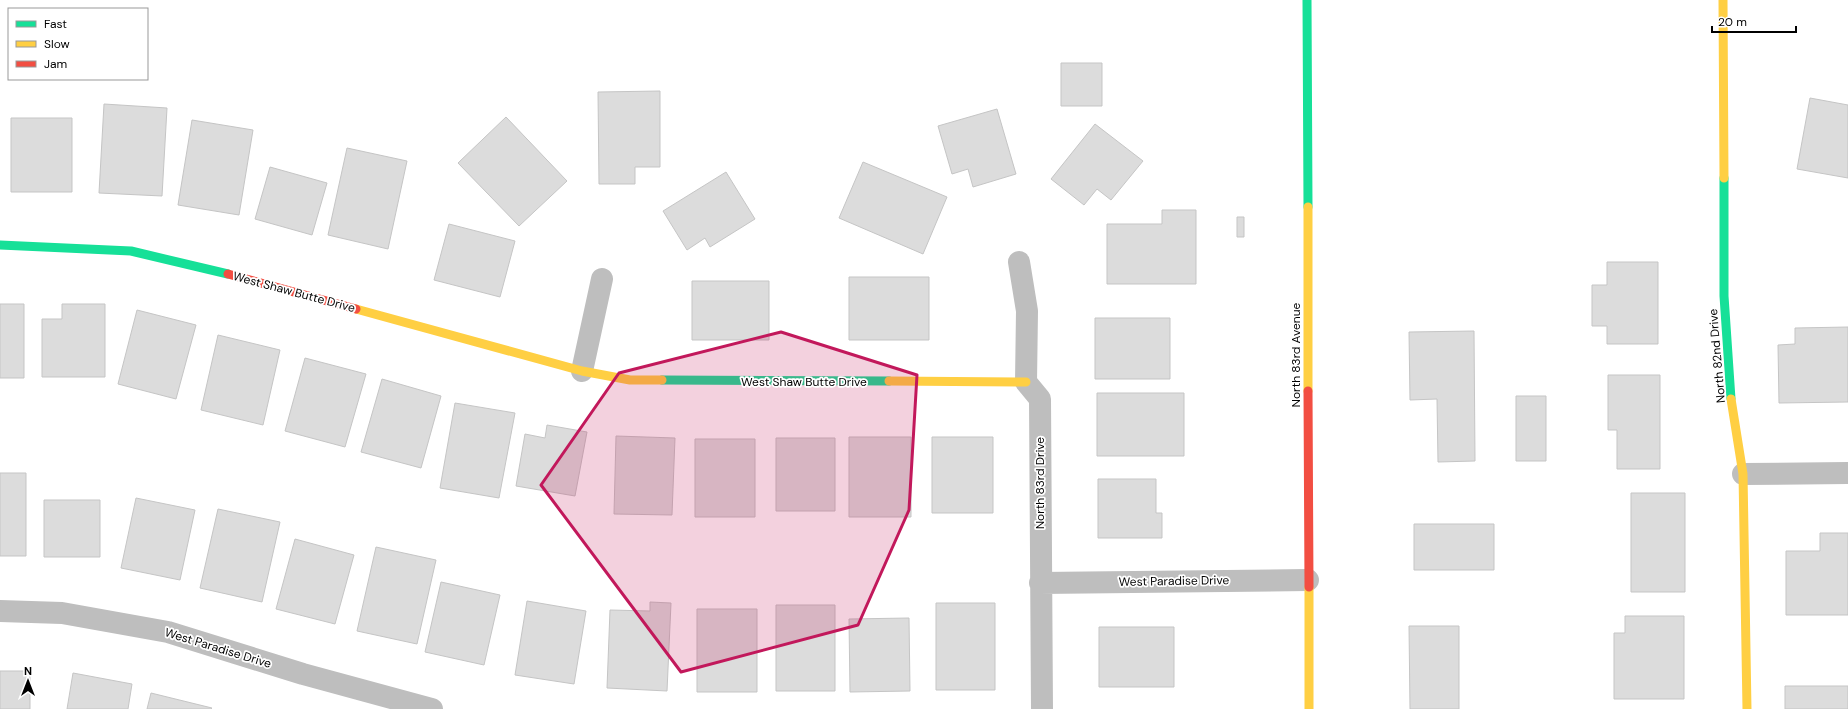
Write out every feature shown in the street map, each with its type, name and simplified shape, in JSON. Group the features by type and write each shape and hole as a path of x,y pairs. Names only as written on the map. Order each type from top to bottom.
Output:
{"street":[{"name":"North 83rd Avenue","path":"1307,0 1309,709"},
{"name":"North 82nd Drive","path":"1723,0 1724,296 1731,396 1744,474 1747,709"},
{"name":"West Shaw Butte Drive","path":"0,245 73,247 131,251 174,260 582,371 630,380 1026,382"},
{"path":"1019,262 1027,311 1026,382"},
{"path":"582,371 602,279"},
{"name":"North 83rd Drive","path":"1026,382 1040,399 1042,709"},
{"path":"1744,474 1848,472"},
{"name":"West Paradise Drive","path":"1040,583 1308,580"},
{"name":"West Paradise Drive","path":"0,611 62,613 168,632 303,674 432,709"}],"highlighted area":[{"path":"781,332 917,375 909,510 858,625 681,672 541,485 619,373"}],"building":[{"path":"1061,63 1102,63 1102,106 1061,106"},
{"path":"660,91 660,167 635,167 635,184 599,184 598,92"},
{"path":"1810,98 1848,105 1848,178 1797,169"},
{"path":"104,104 167,108 162,196 99,193"},
{"path":"997,109 1016,174 973,187 968,169 952,174 938,126"},
{"path":"506,117 567,181 519,226 458,163"},
{"path":"11,118 72,118 72,192 11,192"},
{"path":"192,120 253,130 239,215 178,205"},
{"path":"1095,124 1143,161 1111,200 1097,189 1084,205 1051,179"},
{"path":"347,148 407,161 388,249 328,235"},
{"path":"863,162 947,197 923,254 839,218"},
{"path":"270,167 327,183 312,235 255,219"},
{"path":"726,172 755,219 710,247 705,238 687,250 663,211"},
{"path":"1162,210 1196,210 1196,284 1107,284 1107,224 1162,224"},
{"path":"1237,217 1244,217 1244,237 1237,237"},
{"path":"449,224 515,241 500,297 434,280"},
{"path":"1607,262 1658,262 1658,344 1607,344 1607,326 1592,326 1592,285 1607,285"},
{"path":"849,277 929,277 929,340 849,340"},
{"path":"692,281 769,281 769,340 692,340"},
{"path":"0,304 24,304 24,378 0,378"},
{"path":"62,304 105,304 105,377 42,377 42,319 62,319"},
{"path":"137,310 196,325 176,399 118,384"},
{"path":"1095,318 1170,318 1170,379 1095,379"},
{"path":"1848,327 1848,402 1779,403 1778,345 1795,344 1795,328"},
{"path":"1474,331 1475,461 1438,462 1437,399 1410,400 1409,332"},
{"path":"218,335 280,350 263,425 201,410"},
{"path":"305,358 366,374 345,447 285,431"},
{"path":"1608,375 1660,375 1660,469 1617,469 1617,430 1608,430"},
{"path":"382,379 441,396 421,468 361,452"},
{"path":"1097,393 1184,393 1184,456 1097,456"},
{"path":"1516,396 1546,396 1546,461 1516,461"},
{"path":"455,403 515,413 499,498 440,488"},
{"path":"547,425 587,432 575,496 516,486 525,434 545,438"},
{"path":"616,436 675,438 672,515 614,514"},
{"path":"849,437 911,437 911,517 849,517"},
{"path":"932,437 993,437 993,513 932,513"},
{"path":"776,438 835,438 835,511 776,511"},
{"path":"695,439 755,439 755,517 695,517"},
{"path":"0,473 26,473 26,556 0,556"},
{"path":"1098,479 1156,479 1156,513 1162,513 1162,538 1098,538"},
{"path":"1631,493 1685,493 1685,592 1631,592"},
{"path":"136,498 195,510 180,580 121,568"},
{"path":"44,500 100,500 100,557 44,557"},
{"path":"218,509 280,522 262,602 200,588"},
{"path":"1414,524 1494,524 1494,570 1414,570"},
{"path":"1820,533 1848,533 1848,615 1786,615 1786,551 1820,551"},
{"path":"295,539 354,555 335,624 276,609"},
{"path":"376,547 436,560 417,644 357,631"},
{"path":"441,582 500,595 484,665 425,652"},
{"path":"527,601 586,611 574,684 515,675"},
{"path":"650,602 671,603 667,691 607,688 610,610 650,611"},
{"path":"936,603 995,603 995,690 936,690"},
{"path":"776,605 835,605 835,691 776,691"},
{"path":"697,609 757,609 757,692 697,692"},
{"path":"1625,616 1684,616 1684,699 1614,699 1614,633 1625,633"},
{"path":"909,618 910,691 850,692 849,619"},
{"path":"1409,626 1459,626 1459,709 1410,709"},
{"path":"1099,627 1174,627 1174,687 1099,687"},
{"path":"0,671 30,671 30,709 0,709"},
{"path":"73,673 132,684 128,709 67,709"},
{"path":"1785,686 1848,686 1848,709 1785,709"},
{"path":"151,693 212,708 147,709"}],"traffic: fast":[{"path":"1307,0 1308,207"},
{"path":"1724,178 1724,296 1731,399"},
{"path":"0,245 131,251 228,274"},
{"path":"662,380 889,381"}],"traffic: slow":[{"path":"1723,0 1724,178"},
{"path":"1308,207 1308,391"},
{"path":"356,309 582,371 630,380 662,380"},
{"path":"889,381 1026,382"},
{"path":"1731,399 1743,474 1747,709"},
{"path":"1309,587 1309,709"}],"traffic: jam":[{"path":"228,274 356,309"},
{"path":"1308,391 1309,587"}]}
